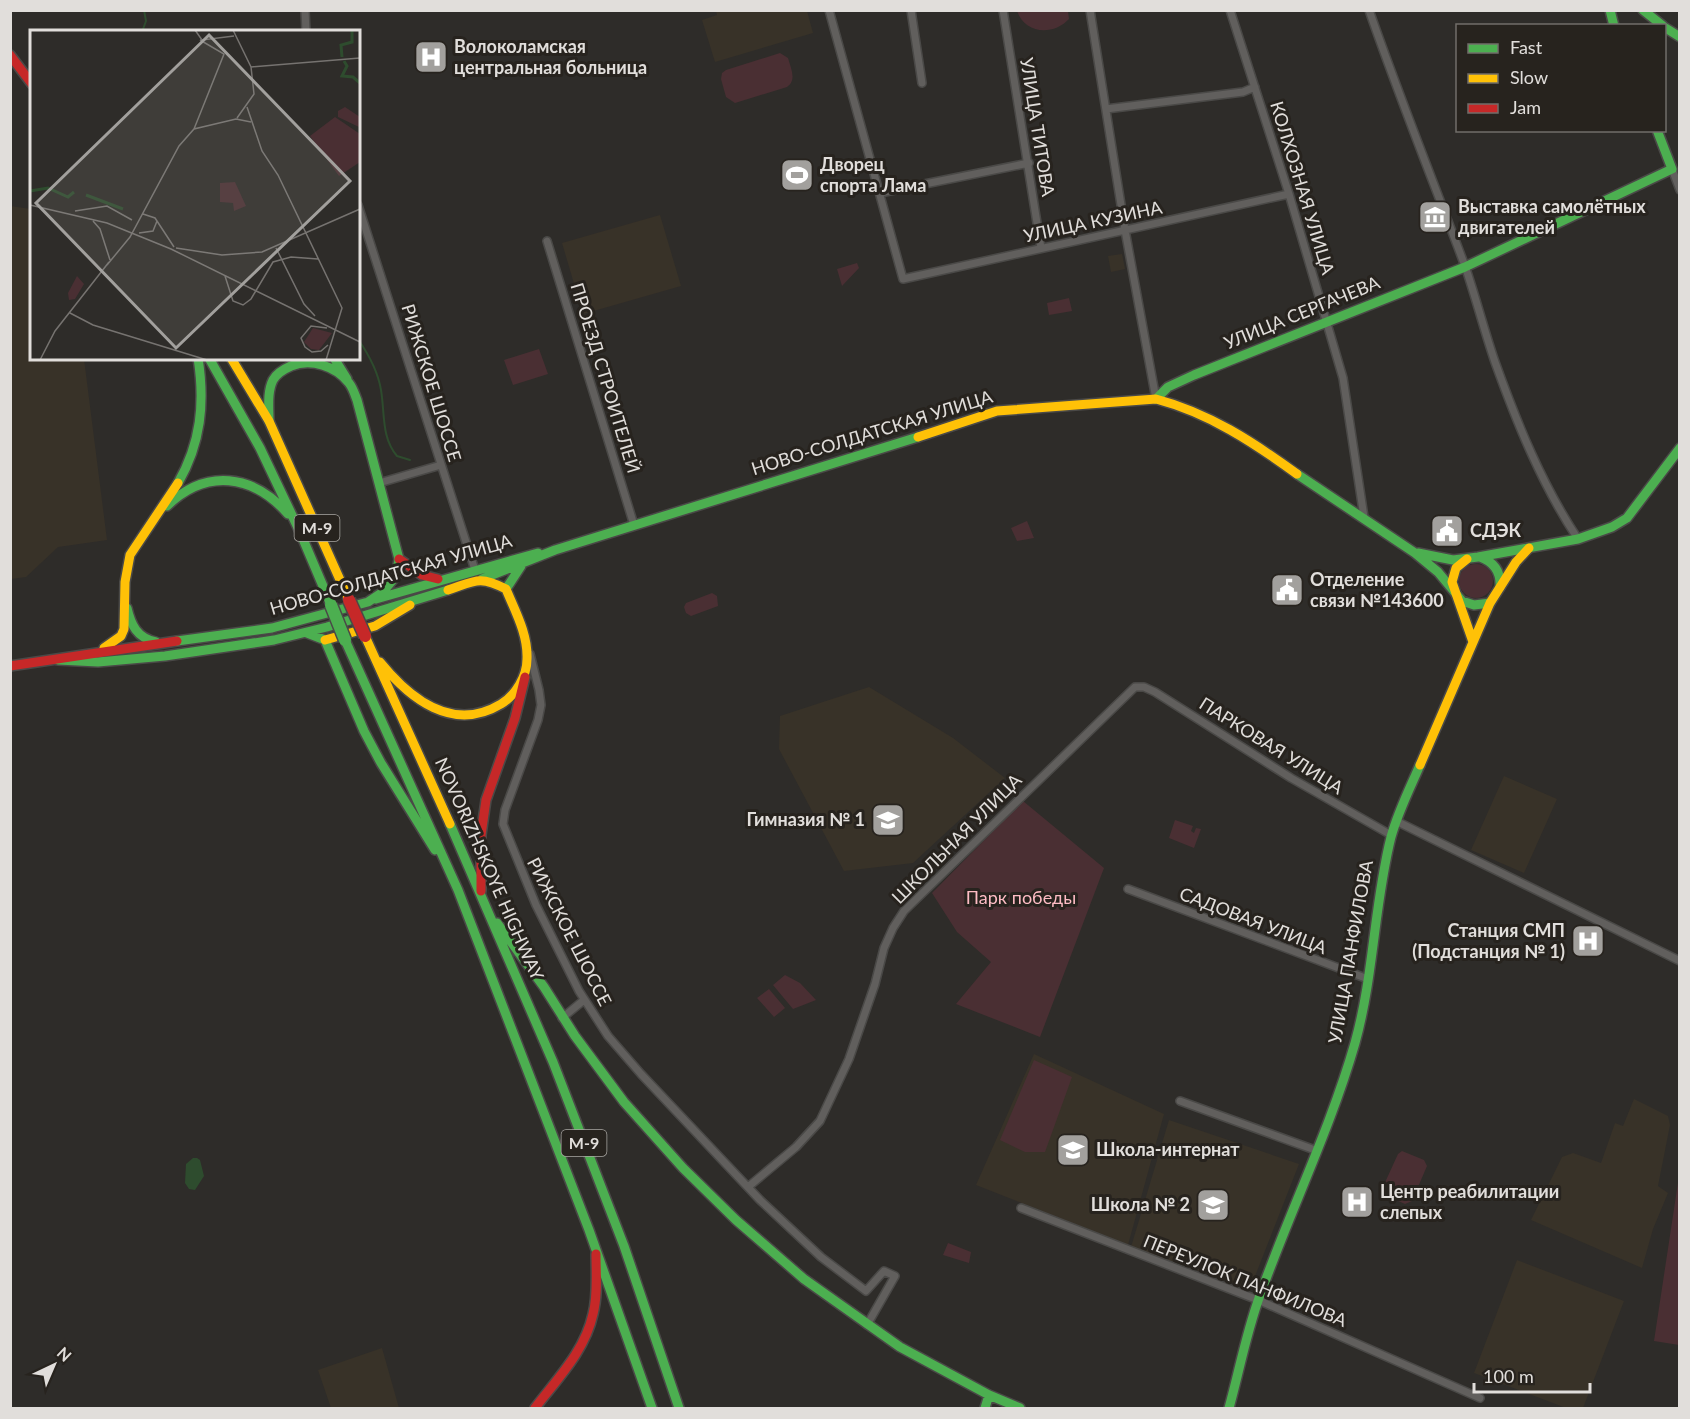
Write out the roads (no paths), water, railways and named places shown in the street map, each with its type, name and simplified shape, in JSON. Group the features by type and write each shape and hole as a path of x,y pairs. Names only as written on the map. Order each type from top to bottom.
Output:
{"main road":[{"path":"1643,10 1661,24"},
{"path":"1666,27 1680,37"},
{"path":"10,48 30,73"},
{"path":"10,55 30,81"},
{"path":"1658,132 1672,169"},
{"name":"УЛИЦА СЕРГАЧЕВА","path":"1156,399 1168,387 1185,379 1465,267 1672,169"},
{"path":"96,652 121,636 124,629 126,604 126,568 130,554 187,469 201,431 204,408 198,360"},
{"name":"NOVORIZHSKOYE HIGHWAY","path":"210,360 260,448 300,532 345,640 458,890 596,1250 652,1408"},
{"name":"NOVORIZHSKOYE HIGHWAY","path":"232,360 269,421 481,893 553,1062 624,1246 679,1408"},
{"path":"336,360 357,399 399,559 399,568 391,584 368,602"},
{"path":"269,421 269,398 274,377 296,363 310,362 325,366 338,373 350,384"},
{"name":"НОВО-СОЛДАТСКАЯ УЛИЦА","path":"10,666 161,642 272,628 443,579 478,575 524,564 555,550 874,452 997,411 1156,399 1173,402 1194,411 1240,435 1415,553 1435,568 1454,592"},
{"path":"1473,642 1452,582 1454,572 1460,563 1473,557 1578,539 1612,527 1627,518 1680,448"},
{"path":"160,511 190,488 215,482 249,484 268,494 282,506 300,532"},
{"name":"УЛИЦА ПАНФИЛОВА","path":"1229,1408 1258,1300 1331,1113 1352,1052 1368,980 1376,915 1391,835 1396,820 1490,603 1516,562 1529,548"},
{"name":"НОВО-СОЛДАТСКАЯ УЛИЦА","path":"58,660 98,662 165,656 306,633 420,599 522,556 555,550"},
{"name":"НОВО-СОЛДАТСКАЯ УЛИЦА","path":"1415,553 1446,559 1473,557"},
{"path":"1473,557 1487,559 1497,567 1500,574 1500,588"},
{"path":"399,559 414,571 428,578 443,579"},
{"path":"524,564 509,581 506,589 526,642"},
{"path":"478,575 506,589"},
{"path":"1454,592 1461,601 1472,605 1490,603"},
{"path":"306,633 325,640 381,623 420,599"},
{"path":"126,604 132,628 147,641 161,642"},
{"path":"325,640 381,763 458,890"},
{"name":"М-9","path":"481,893 481,835 486,800 522,694 526,667 526,642"},
{"name":"М-9","path":"373,652 391,677 406,691 427,705 454,715 481,714 500,706 517,690 526,667"},
{"path":"488,910 544,987 562,1018 624,1102 683,1168 780,1259 867,1325 920,1359 989,1395 1020,1408"},
{"path":"535,1408 573,1357 591,1324 596,1250"},
{"path":"985,1408 989,1395"}],"street":[{"path":"305,10 306,30"},
{"path":"829,10 880,193 1029,163"},
{"path":"911,10 922,83"},
{"name":"УЛИЦА ТИТОВА","path":"1003,10 1041,248"},
{"path":"1090,10 1125,230 1156,399"},
{"name":"КОЛХОЗНАЯ УЛИЦА","path":"1230,10 1289,194 1343,378 1364,518"},
{"path":"1369,10 1399,96 1465,267 1495,361 1520,428 1560,513 1578,539"},
{"path":"1106,109 1244,92 1255,87"},
{"path":"1672,169 1680,190"},
{"name":"УЛИЦА КУЗИНА","path":"880,193 903,279 1289,194"},
{"name":"РИЖСКОЕ ШОССЕ","path":"360,211 478,575"},
{"name":"ПРОЕЗД СТРОИТЕЛЕЙ","path":"547,241 634,525"},
{"path":"379,483 441,465"},
{"name":"РИЖСКОЕ ШОССЕ","path":"526,642 541,705 538,720 505,810 503,824 536,905 584,1000 608,1036 760,1200 820,1257 863,1290 868,1290 884,1271 895,1276 867,1325"},
{"name":"ПАРКОВАЯ УЛИЦА","path":"1135,687 1144,687 1155,692 1291,778 1391,835"},
{"name":"ШКОЛЬНАЯ УЛИЦА","path":"748,1187 796,1147 820,1121 849,1059 875,984 884,948 904,911 1135,687"},
{"path":"1396,820 1680,961"},
{"name":"САДОВАЯ УЛИЦА","path":"1128,889 1368,980"},
{"path":"562,1018 584,1000"},
{"path":"1180,1101 1315,1150"},
{"name":"ПЕРЕУЛОК ПАНФИЛОВА","path":"1021,1208 1258,1300 1480,1398"}],"waterway":[{"path":"143,30 146,21 144,10"},
{"path":"360,342 378,376 388,441 397,456 410,460"}],"place":[{"name":"Волоколамская центральная больница","path":"431,57"},
{"name":"Дворец спорта Лама","path":"797,175"},
{"name":"Выставка самолётных двигателей","path":"1435,217"},
{"name":"СДЭК","path":"1447,531"},
{"name":"Отделение связи №143600","path":"1287,590"},
{"name":"Гимназия № 1","path":"888,820"},
{"name":"Станция СМП (Подстанция № 1)","path":"1588,941"},
{"name":"Школа-интернат","path":"1073,1150"},
{"name":"Центр реабилитации слепых","path":"1357,1202"},
{"name":"Школа № 2","path":"1213,1205"}],"park label":[{"name":"Парк победы","path":"1021,898"}]}
